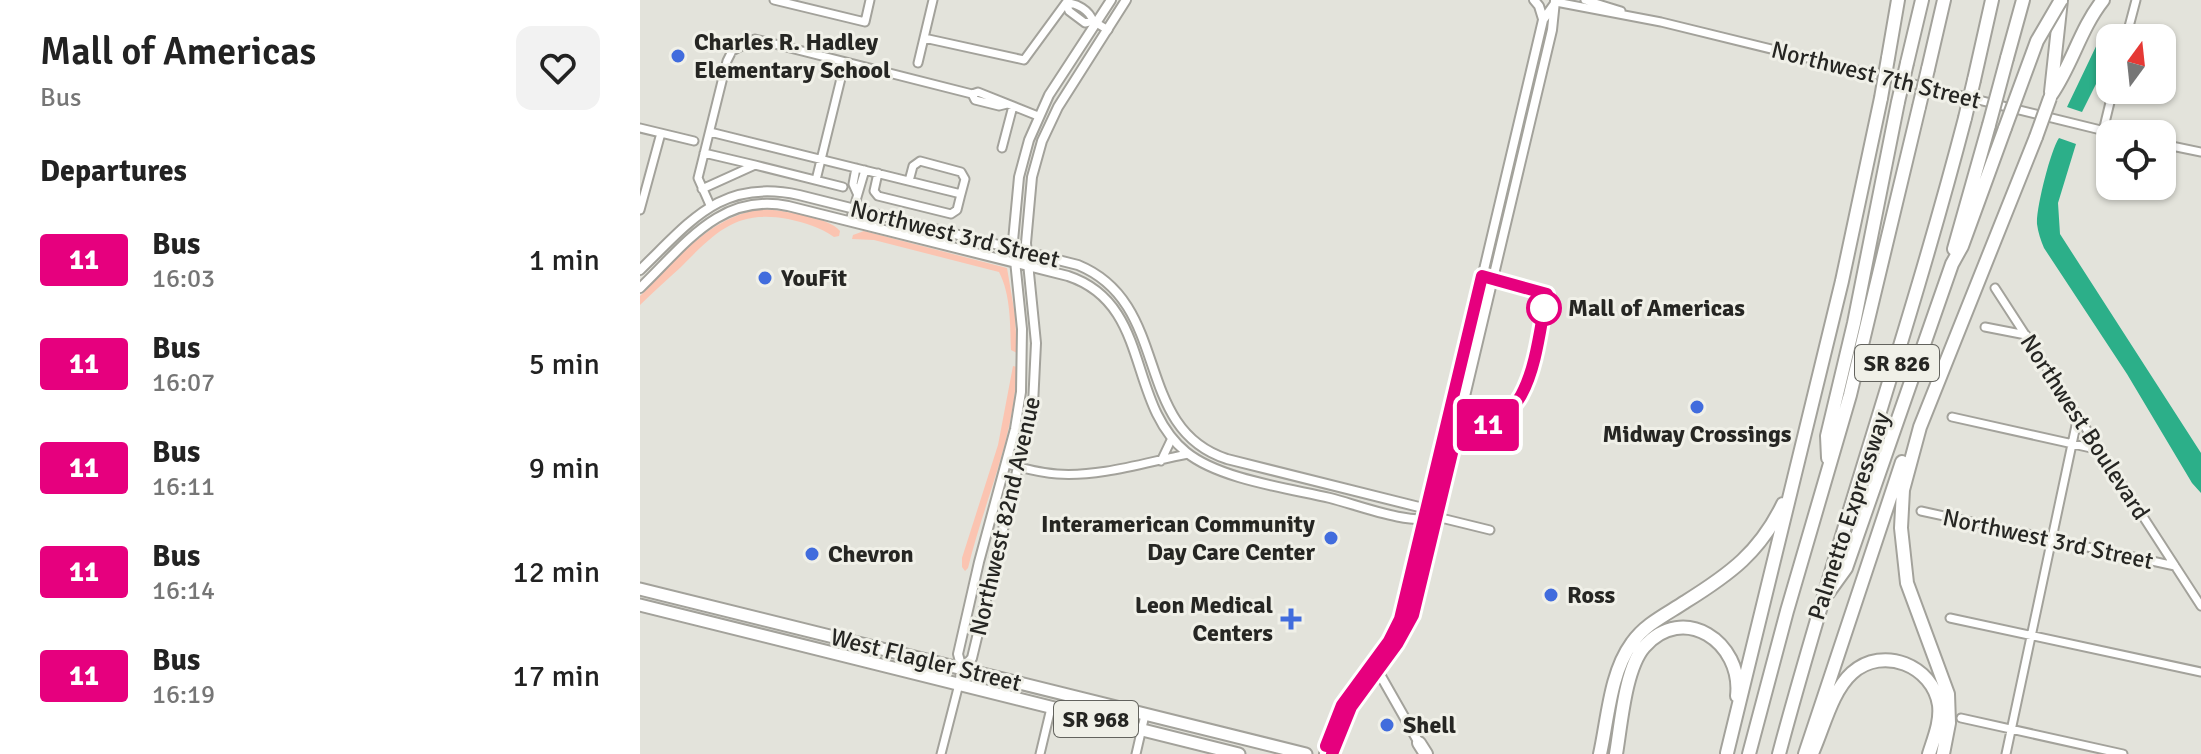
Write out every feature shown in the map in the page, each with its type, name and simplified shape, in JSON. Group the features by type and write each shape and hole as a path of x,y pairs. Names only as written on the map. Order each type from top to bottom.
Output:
{"highway":[{"path":"1829,469 1827,436 1851,336 1919,0"},
{"name":"Palmetto Expressway","path":"1749,754 1862,350 1944,0"},
{"name":"Palmetto Expressway","path":"1779,754 1820,605 1912,315 1965,118 1992,0"},
{"path":"1952,264 1955,242 2023,0"},
{"path":"2050,97 2061,0"},
{"path":"1820,605 1846,568 1952,264 1962,246 2037,41 2061,0"},
{"path":"1943,754 1949,723 1948,694 1913,602 1901,545 1903,490 1920,427 2050,97 2084,29 2103,0"},
{"path":"1726,753 1842,281 1881,98 1897,2"},
{"path":"1805,754 1891,493 1910,441 1920,427"},
{"path":"1600,754 1622,660 1633,642 1655,621 1723,578 1748,557 1776,520 1793,483"},
{"path":"1616,754 1637,657 1652,640 1681,629 1694,629 1716,639 1734,663 1737,690 1726,753"},
{"path":"1812,754 1845,681 1860,667 1887,660 1903,662 1916,669 1935,692 1940,714 1929,754"}],"main road":[{"name":"West Flagler Street","path":"640,589 1306,754"},
{"name":"West Flagler Street","path":"640,605 1236,754"},
{"path":"734,628 756,617"},
{"path":"756,634 778,623"}],"street":[{"path":"774,0 865,22 870,0"},
{"path":"918,63 933,0"},
{"name":"Northwest 82nd Avenue","path":"959,684 962,669 958,654 1018,416 1023,360 1013,248 1019,177 1038,116 1111,0"},
{"name":"Northwest 82nd Avenue","path":"962,669 972,658 1020,467 1035,384 1036,329 1026,251 1030,189 1042,141 1064,96 1126,0"},
{"path":"1534,0 1541,8 1543,20"},
{"name":"Northwest 7th Street","path":"1585,0 1634,16"},
{"path":"2130,24 2136,0"},
{"path":"924,38 1024,60 1066,1 1080,6 1108,30"},
{"path":"1332,754 1348,712 1398,626 1543,20 1553,1"},
{"path":"1324,754 1337,714 1366,679 1378,671 1413,615 1555,18 1553,1"},
{"name":"Northwest 7th Street","path":"1553,1 1634,16 2096,129"},
{"path":"710,205 698,181 728,57 732,51 752,40 972,94 978,92 1038,116"},
{"path":"816,180 845,62"},
{"path":"1002,148 1010,105"},
{"path":"640,128 694,141"},
{"path":"710,132 961,194"},
{"path":"640,210 661,133"},
{"path":"2176,147 2201,152"},
{"path":"704,153 843,187"},
{"path":"878,173 875,194 954,213 957,210 965,179 961,172 917,162 909,181"},
{"path":"702,189 755,165"},
{"path":"850,221 861,169"},
{"name":"Northwest 3rd Street","path":"640,270 710,205 738,193 771,190 1083,267 1106,280 1136,319 1170,412 1196,444 1224,458 1427,509"},
{"name":"Northwest 3rd Street","path":"640,288 713,219 745,205 774,204 1054,272 1088,284 1116,310 1127,331 1158,417 1188,454 1226,473 1425,521"},
{"path":"1031,289 1041,275 1054,272"},
{"path":"1482,276 1493,280"},
{"name":"Northwest Boulevard","path":"1995,288 2201,606"},
{"path":"1985,327 2026,335"},
{"path":"2006,754 2078,416"},
{"path":"1952,417 2100,450"},
{"path":"1161,461 1172,438"},
{"path":"1007,464 1050,473 1079,474 1166,461 1188,454"},
{"path":"1427,509 1437,517 1490,530"},
{"name":"Northwest 3rd Street","path":"1921,511 2175,566"},
{"path":"1425,521 1437,517"},
{"path":"1950,618 2201,672"},
{"path":"1378,671 1423,749"},
{"path":"941,754 959,684"},
{"path":"1040,754 1051,708"},
{"path":"1136,754 1145,715"},
{"path":"1961,718 2123,754"}],"shaded area":[{"path":"2096,46 2096,84 2082,112 2067,107"},
{"path":"2059,138 2076,144 2058,203 2060,234 2201,453 2201,493 2043,245 2037,224 2039,205 2048,166"},
{"path":"760,209 815,218 834,226 840,231 839,236 834,237 788,219 770,217 740,221 716,234 640,305 640,296 708,231 741,214"},
{"path":"864,231 1007,268 1015,315 1017,353 1011,350 1008,300 999,272 874,240 852,239 853,235"},
{"path":"1013,366 1017,367 1015,394 1005,445 965,571 962,558 998,445"}],"bus line":[{"name":"11","path":"1326,746 1342,705 1398,626 1482,276 1547,294 1535,365 1520,397 1497,421 1476,426 1459,424 1413,615 1404,634 1351,707 1332,754"}],"place":[{"name":"Charles R. Hadley Elementary School","path":"678,56"},
{"name":"YouFit","path":"765,278"},
{"name":"Mall of Americas","path":"1544,308"},
{"name":"Midway Crossings","path":"1697,407"},
{"name":"Interamerican Community Day Care Center","path":"1331,538"},
{"name":"Chevron","path":"812,554"},
{"name":"Ross","path":"1551,595"},
{"name":"Leon Medical Centers","path":"1291,619"},
{"name":"Shell","path":"1387,725"}]}
